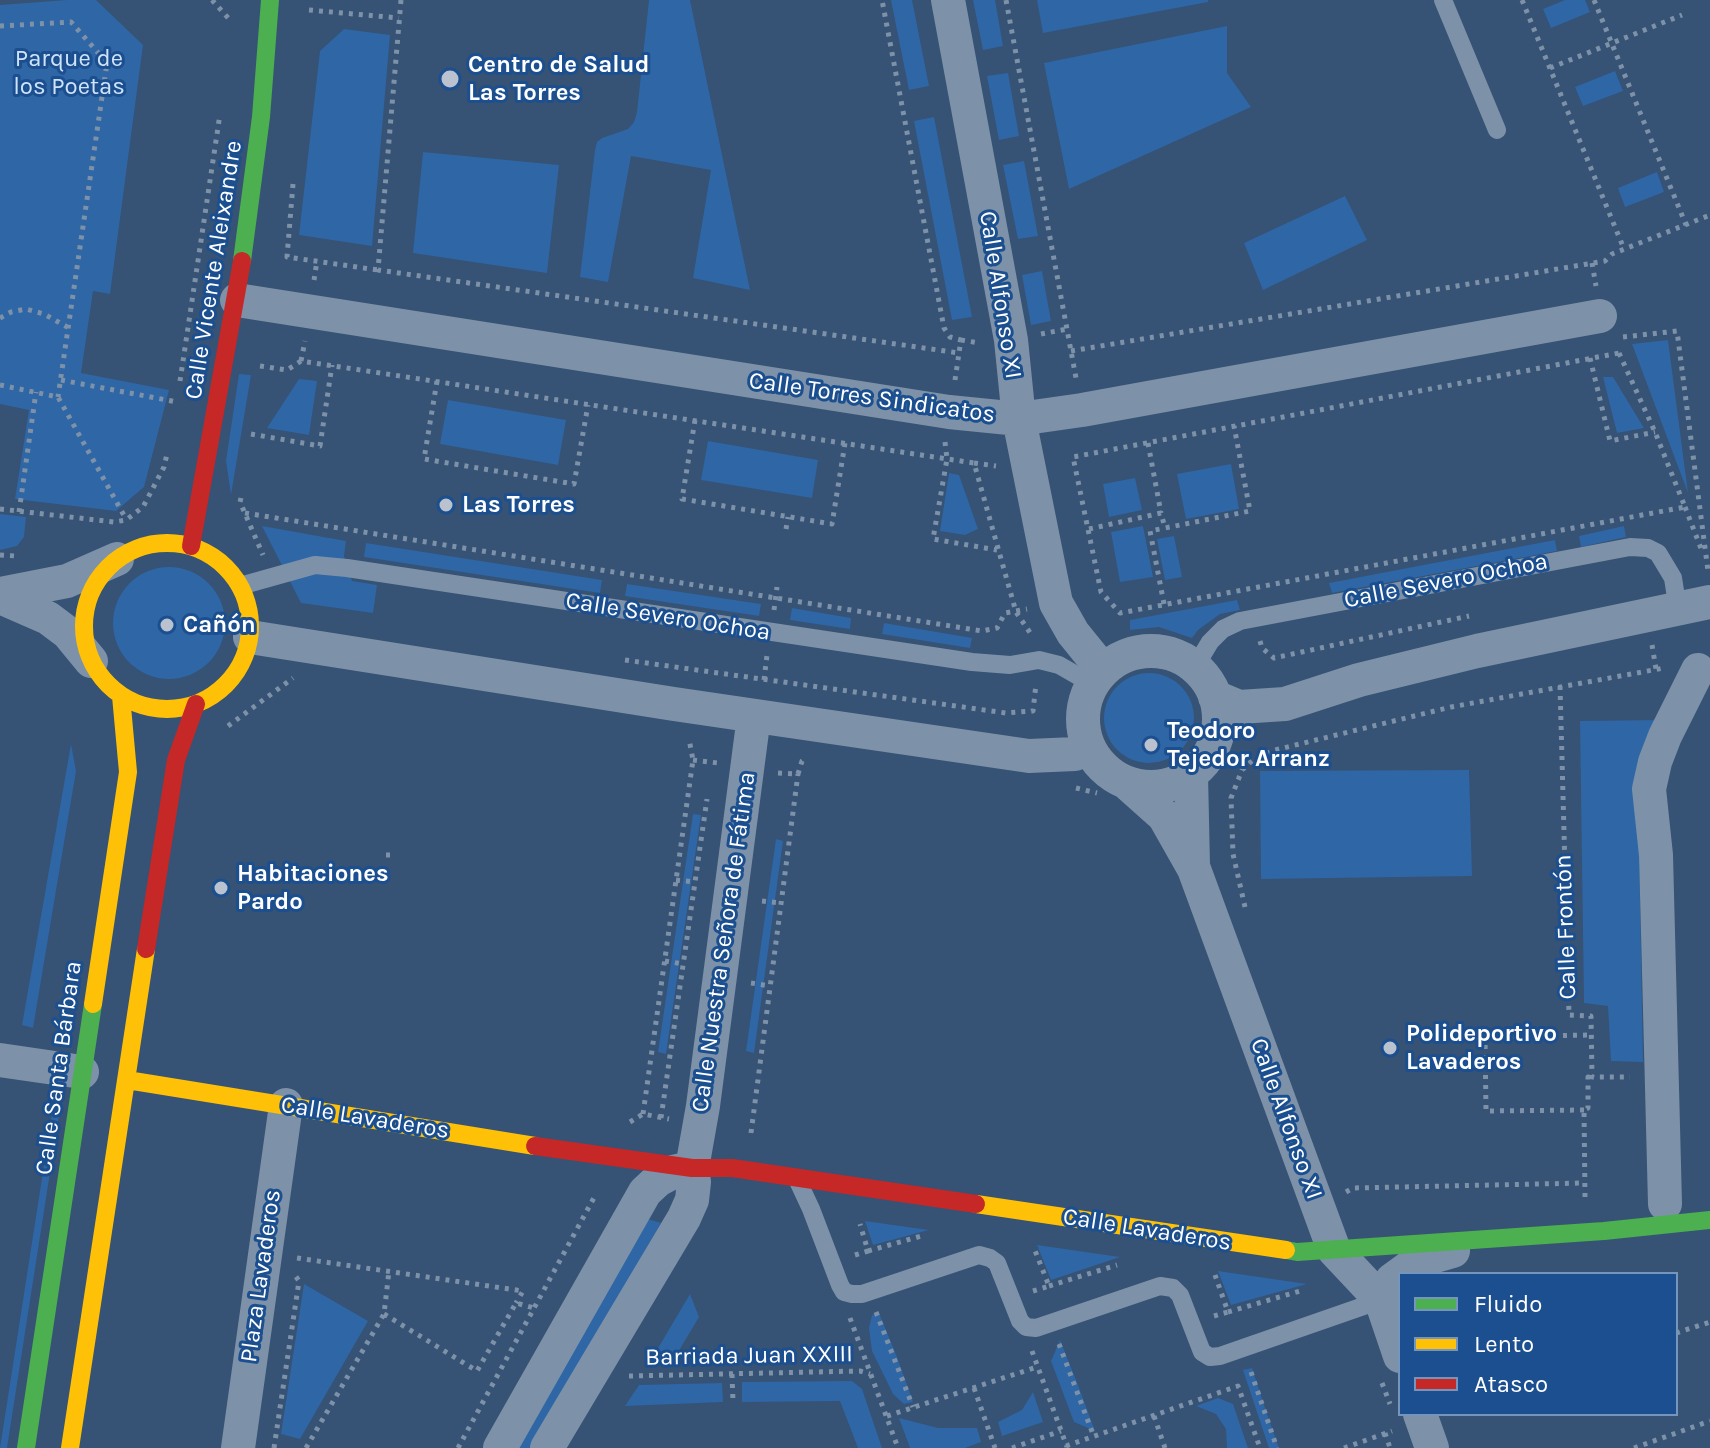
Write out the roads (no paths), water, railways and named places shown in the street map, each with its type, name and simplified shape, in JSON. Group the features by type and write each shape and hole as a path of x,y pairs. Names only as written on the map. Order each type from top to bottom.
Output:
{"main road":[{"name":"Calle Vicente Aleixandre","path":"191,546 237,300 261,117 270,0"},
{"path":"166,542 191,546 218,560 240,586 249,609 250,637 237,671 211,696 196,704 159,709 140,705 121,696 107,684 91,661 84,633 85,608 108,545 166,542"},
{"name":"Calle Santa Bárbara","path":"26,1448 128,772 121,696"},
{"path":"70,1448 172,780 196,704"},
{"name":"Calle Lavaderos","path":"127,1080 604,1156 692,1168 732,1168 1297,1252 1604,1231 1710,1220"}],"street":[{"name":"Calle Alfonso XI","path":"948,0 1011,340 1019,419 1056,603 1098,677"},
{"name":"Calle Torres Sindicatos","path":"237,300 949,412 1019,419 1605,328"},
{"path":"0,596 67,581 108,545"},
{"path":"1215,697 1239,707 1285,704 1359,680 1698,591"},
{"path":"0,596 48,618 68,633 91,661"},
{"path":"250,637 1029,756 1075,754 1088,746"},
{"path":"1141,652 1160,652 1178,657 1195,667 1207,680 1215,697 1219,720 1216,737 1206,758 1191,774 1171,784 1149,787 1127,783 1098,762 1088,746 1083,718 1085,701 1098,677 1123,657 1141,652"},
{"path":"1665,1204 1656,855 1649,789 1665,736 1698,670"},
{"name":"Calle Nuestra Señora de Fátima","path":"547,1448 692,1200 692,1168 703,1106 754,716"},
{"name":"Calle Alfonso XI","path":"1191,774 1194,869"},
{"name":"Calle Alfonso XI","path":"1127,783 1164,816 1194,869 1334,1250 1381,1300 1398,1350"},
{"path":"0,1060 82,1072"},
{"name":"Plaza Lavaderos","path":"238,1448 286,1105"},
{"name":"Calle Lavaderos","path":"604,1156 628,1161 641,1174 645,1192"},
{"path":"500,1448 645,1192 673,1172 692,1168"},
{"name":"Calle Lavaderos","path":"1403,1272 1418,1261 1500,1238"},
{"name":"Calle Lavaderos","path":"1381,1300 1392,1280 1398,1276"},
{"path":"1421,1416 1432,1448"}],"lane":[{"path":"1443,0 1497,130"},
{"name":"Calle Severo Ochoa","path":"1195,667 1210,642 1223,629 1253,617 1630,547 1648,548 1658,553 1698,591"},
{"name":"Calle Severo Ochoa","path":"240,586 315,565 347,568 972,662 1010,665 1039,660 1098,677"},
{"path":"796,1177 844,1292 862,1294 979,1255 997,1263 1020,1321 1033,1337 1160,1286 1173,1288 1180,1295 1202,1352 1210,1357 1381,1300"}],"place":[{"name":"Centro de Salud Las Torres","path":"450,79"},
{"name":"Las Torres","path":"446,505"},
{"name":"Cañón","path":"167,625"},
{"name":"Teodoro Tejedor Arranz","path":"1151,745"},
{"name":"Habitaciones Pardo","path":"221,888"},
{"name":"Polideportivo Lavaderos","path":"1390,1048"}],"park label":[{"name":"Parque de los Poetas","path":"69,73"}]}
